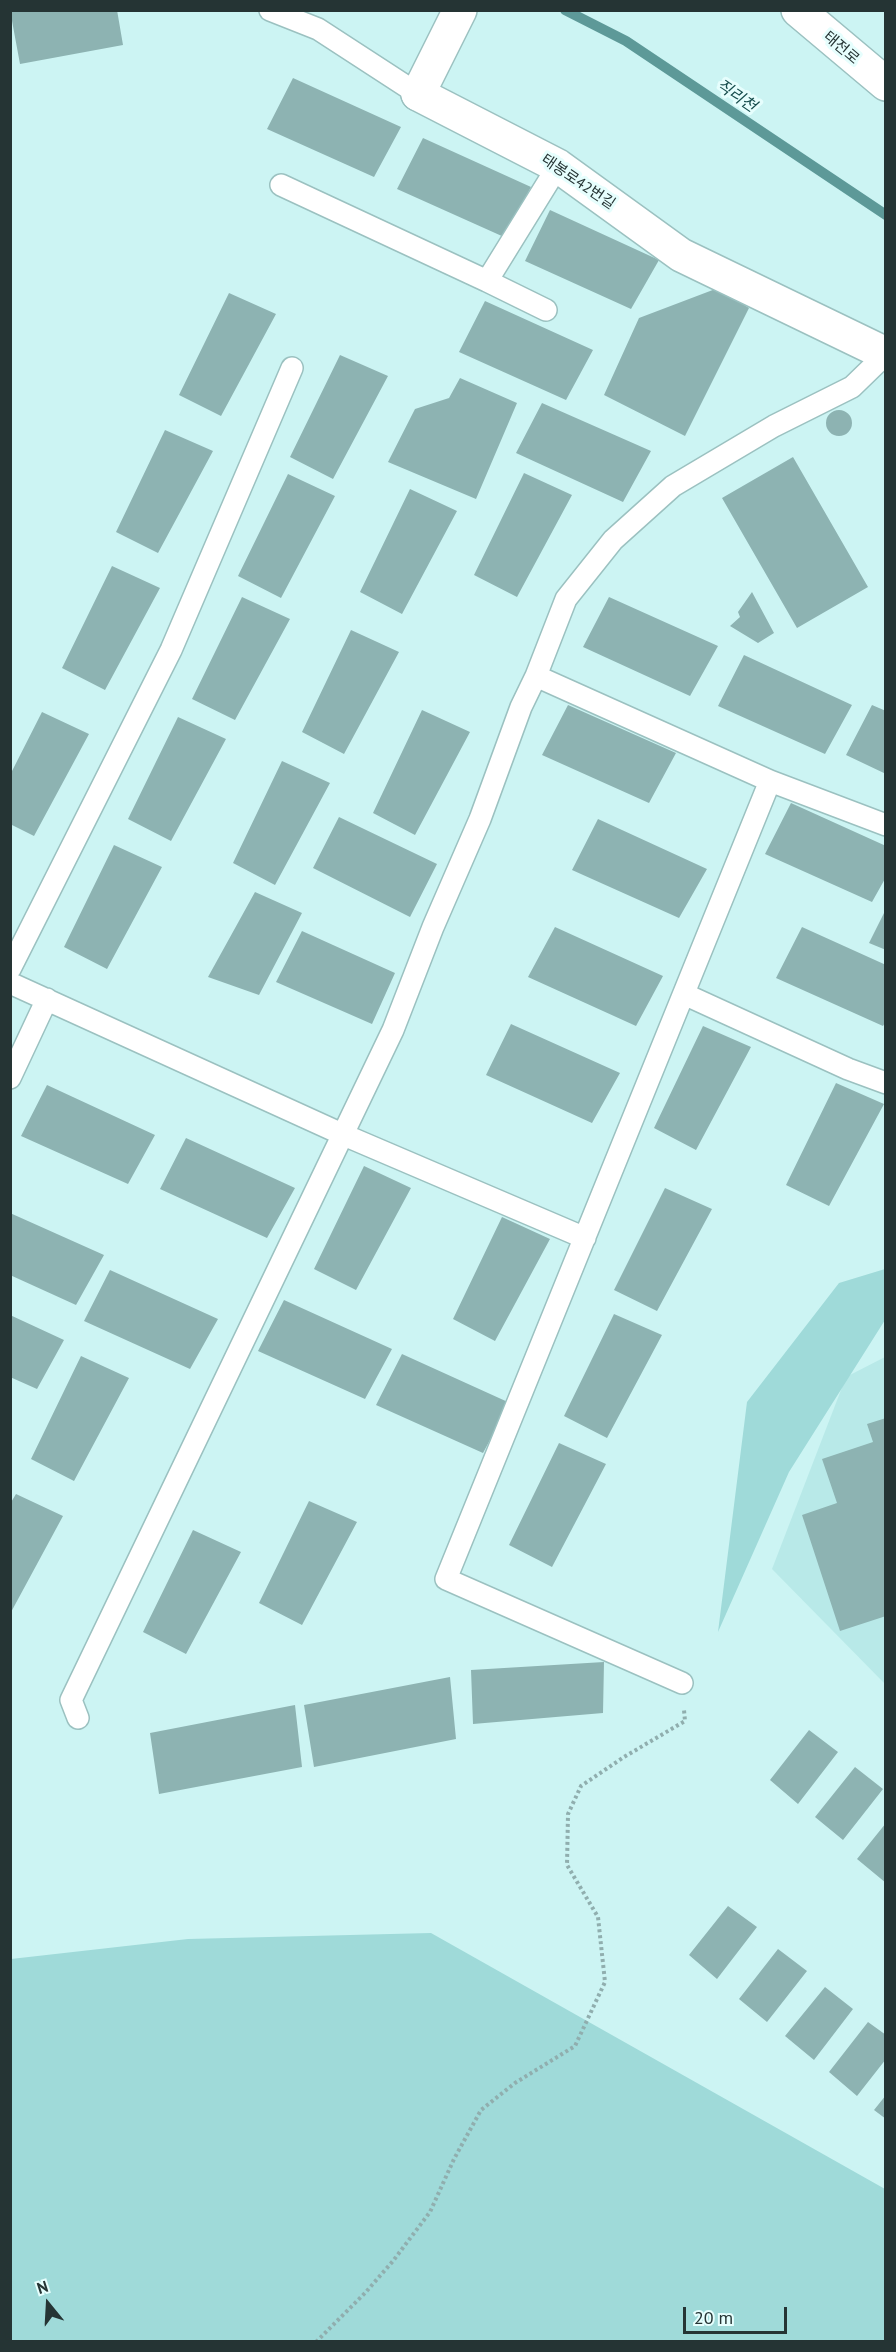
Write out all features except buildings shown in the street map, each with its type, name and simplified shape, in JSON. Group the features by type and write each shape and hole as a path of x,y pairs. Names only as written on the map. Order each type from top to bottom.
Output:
{"street":[{"path":"418,94 460,10"},
{"name":"태전로","path":"798,10 885,84"},
{"name":"태봉로42번길","path":"418,94 558,166 681,255 885,354"}],"lane":[{"name":"태봉로42번길","path":"270,10 318,29 418,94"},
{"path":"487,281 558,166"},
{"path":"282,185 546,309"},
{"path":"78,1718 71,1700 393,1030 433,927 480,819 521,707 536,676 566,599 613,540 673,486 774,426 852,387 885,354"},
{"path":"10,969 171,650 292,368"},
{"path":"536,676 770,781 885,825"},
{"path":"682,1683 446,1579 770,781"},
{"path":"10,983 344,1135 585,1238"},
{"path":"684,994 848,1069 885,1083"},
{"path":"10,1078 47,999"}],"path":[{"path":"316,2342 365,2293 393,2261 430,2212 454,2158 482,2110 515,2083 575,2046 604,1982 598,1917 567,1865 568,1814 581,1786 624,1757 685,1721 682,1683"}],"shaded area":[{"path":"885,1269 885,1320 789,1472 718,1632 747,1402 839,1283"},
{"path":"885,1357 885,1684 772,1569 846,1377"},
{"path":"431,1933 885,2189 885,2341 11,2341 11,1959 188,1939"}],"waterway":[{"name":"직리천","path":"565,10 626,41 886,215"}]}
